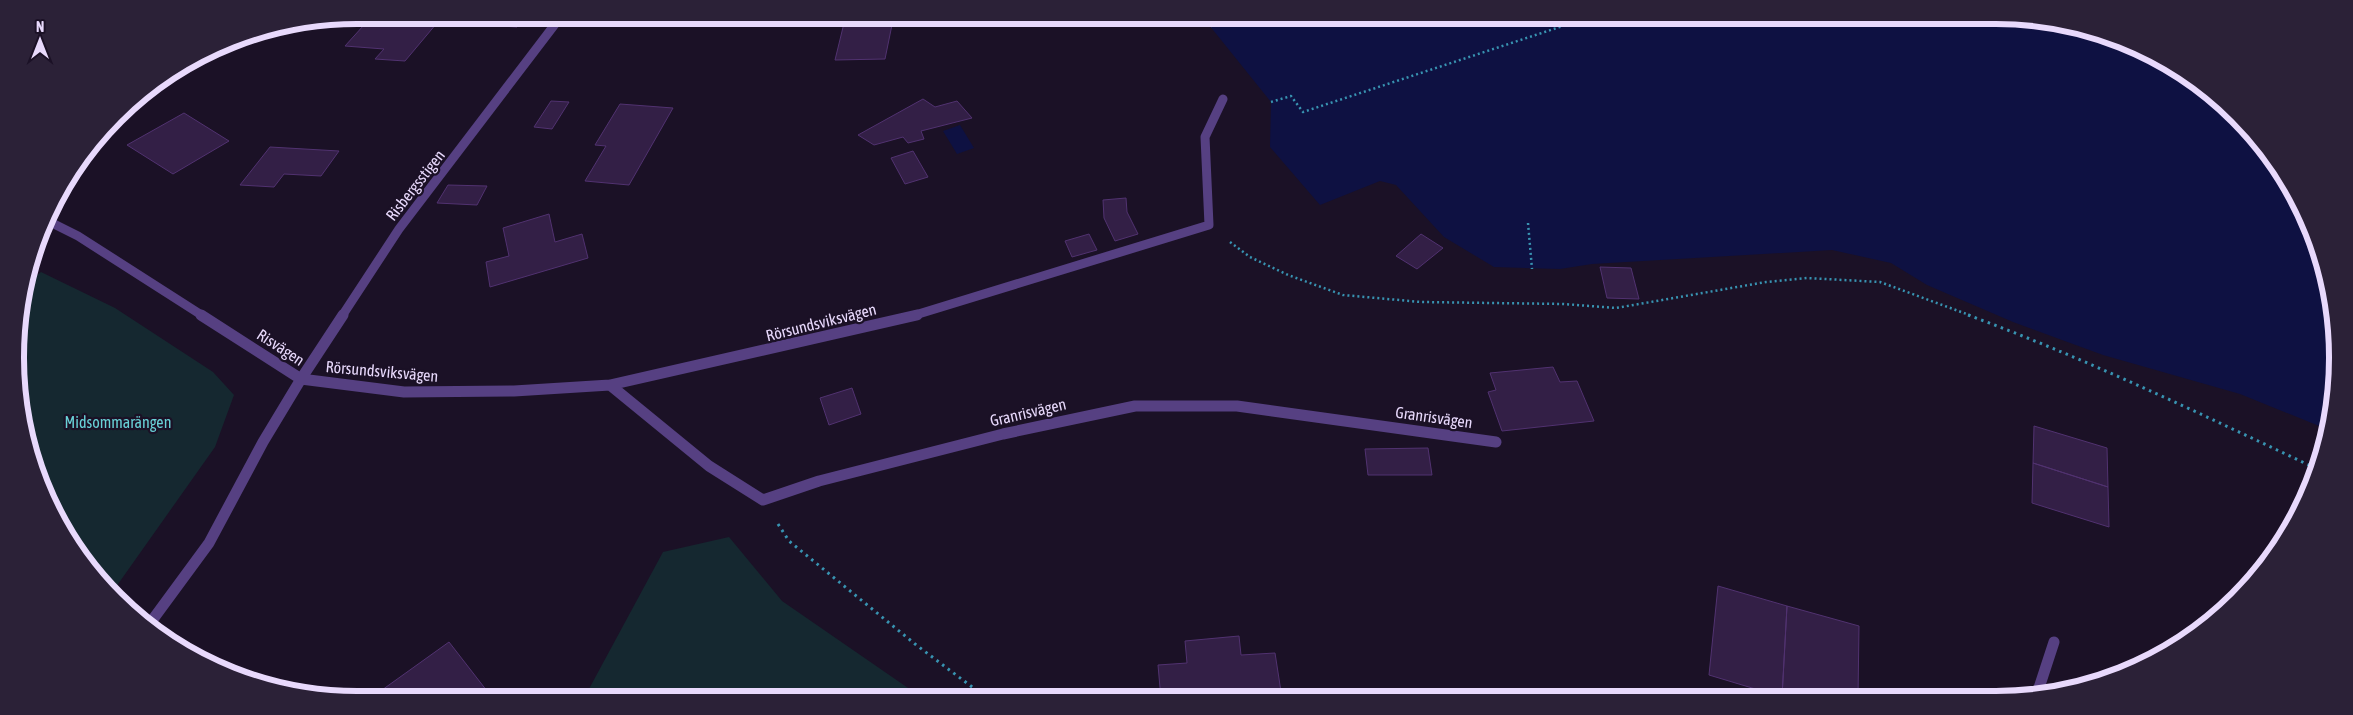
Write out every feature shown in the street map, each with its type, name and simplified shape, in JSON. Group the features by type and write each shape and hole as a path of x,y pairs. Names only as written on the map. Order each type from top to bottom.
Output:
{"street":[{"name":"Risbergsstigen","path":"301,379 399,229 555,24"},
{"path":"1208,225 1205,137 1223,100"},
{"name":"Risvägen","path":"52,223 78,236 301,379 263,442 209,543 152,620"},
{"name":"Rörsundsviksvägen","path":"301,379 404,392 514,391 610,385 722,361 929,312 1208,225"},
{"path":"610,385 709,466 763,500"},
{"name":"Granrisvägen","path":"763,500 819,481 1003,434 1136,406 1237,406 1496,442"},
{"path":"2039,688 2054,642"}],"path":[{"path":"1212,26 1217,24"},
{"path":"1271,102 1291,96 1303,112 1569,24"},
{"path":"1528,224 1532,269"},
{"path":"1208,225 1250,257 1288,275 1334,292 1343,295 1421,302 1564,304 1616,308 1766,282 1807,278 1880,282 2031,338 2149,390 2311,466"},
{"path":"763,500 789,541 915,644 977,691"}],"green space":[{"name":"Midsommarängen","path":"41,272 115,308 213,372 234,395 215,447 116,587 93,561 68,524 49,485 35,444 24,379 24,336 33,279"},
{"path":"729,537 782,601 912,691 588,691 663,552"}],"shaded area":[{"path":"1208,24 2017,24 2061,30 2103,41 2162,68 2216,107 2260,154 2285,191 2312,250 2323,292 2329,336 2329,379 2322,427 2240,394 2103,355 2013,322 1927,285 1891,263 1832,250 1592,264 1560,269 1494,267 1444,237 1396,185 1380,181 1320,205 1270,147 1271,102"},
{"path":"960,125 974,148 957,154 943,131"}],"building":[{"path":"365,24 436,24 405,61 375,59 384,49 345,46"},
{"path":"485,24 519,24 517,27"},
{"path":"844,24 892,24 885,59 835,60"},
{"path":"923,99 935,107 957,101 972,118 921,131 924,139 908,143 903,137 874,145 858,135"},
{"path":"551,101 569,102 552,129 534,127"},
{"path":"620,104 673,108 629,185 585,181 606,146 595,145"},
{"path":"184,113 229,141 173,174 127,145"},
{"path":"270,147 339,151 321,176 284,174 274,187 240,185"},
{"path":"913,151 928,177 905,184 891,158"},
{"path":"448,185 487,186 477,205 437,203"},
{"path":"1126,198 1127,212 1138,234 1115,241 1104,218 1103,200"},
{"path":"549,214 555,242 582,234 588,258 490,287 486,262 509,256 503,228"},
{"path":"1089,234 1097,250 1072,257 1065,241"},
{"path":"1421,234 1443,248 1417,269 1396,256"},
{"path":"1600,267 1631,268 1639,299 1607,298"},
{"path":"1553,367 1560,382 1577,381 1594,421 1502,431 1488,392 1496,390 1490,373"},
{"path":"852,388 861,414 829,425 820,398"},
{"path":"2034,426 2107,448 2108,487 2033,463"},
{"path":"1428,448 1432,475 1368,475 1365,449"},
{"path":"2033,463 2108,487 2109,527 2032,503"},
{"path":"1718,586 1787,606 1782,691 1762,691 1709,675"},
{"path":"1787,606 1859,626 1858,691 1782,691"},
{"path":"1239,636 1241,655 1275,653 1281,691 1160,691 1158,665 1187,663 1185,641"},
{"path":"449,642 487,691 381,691"}]}
